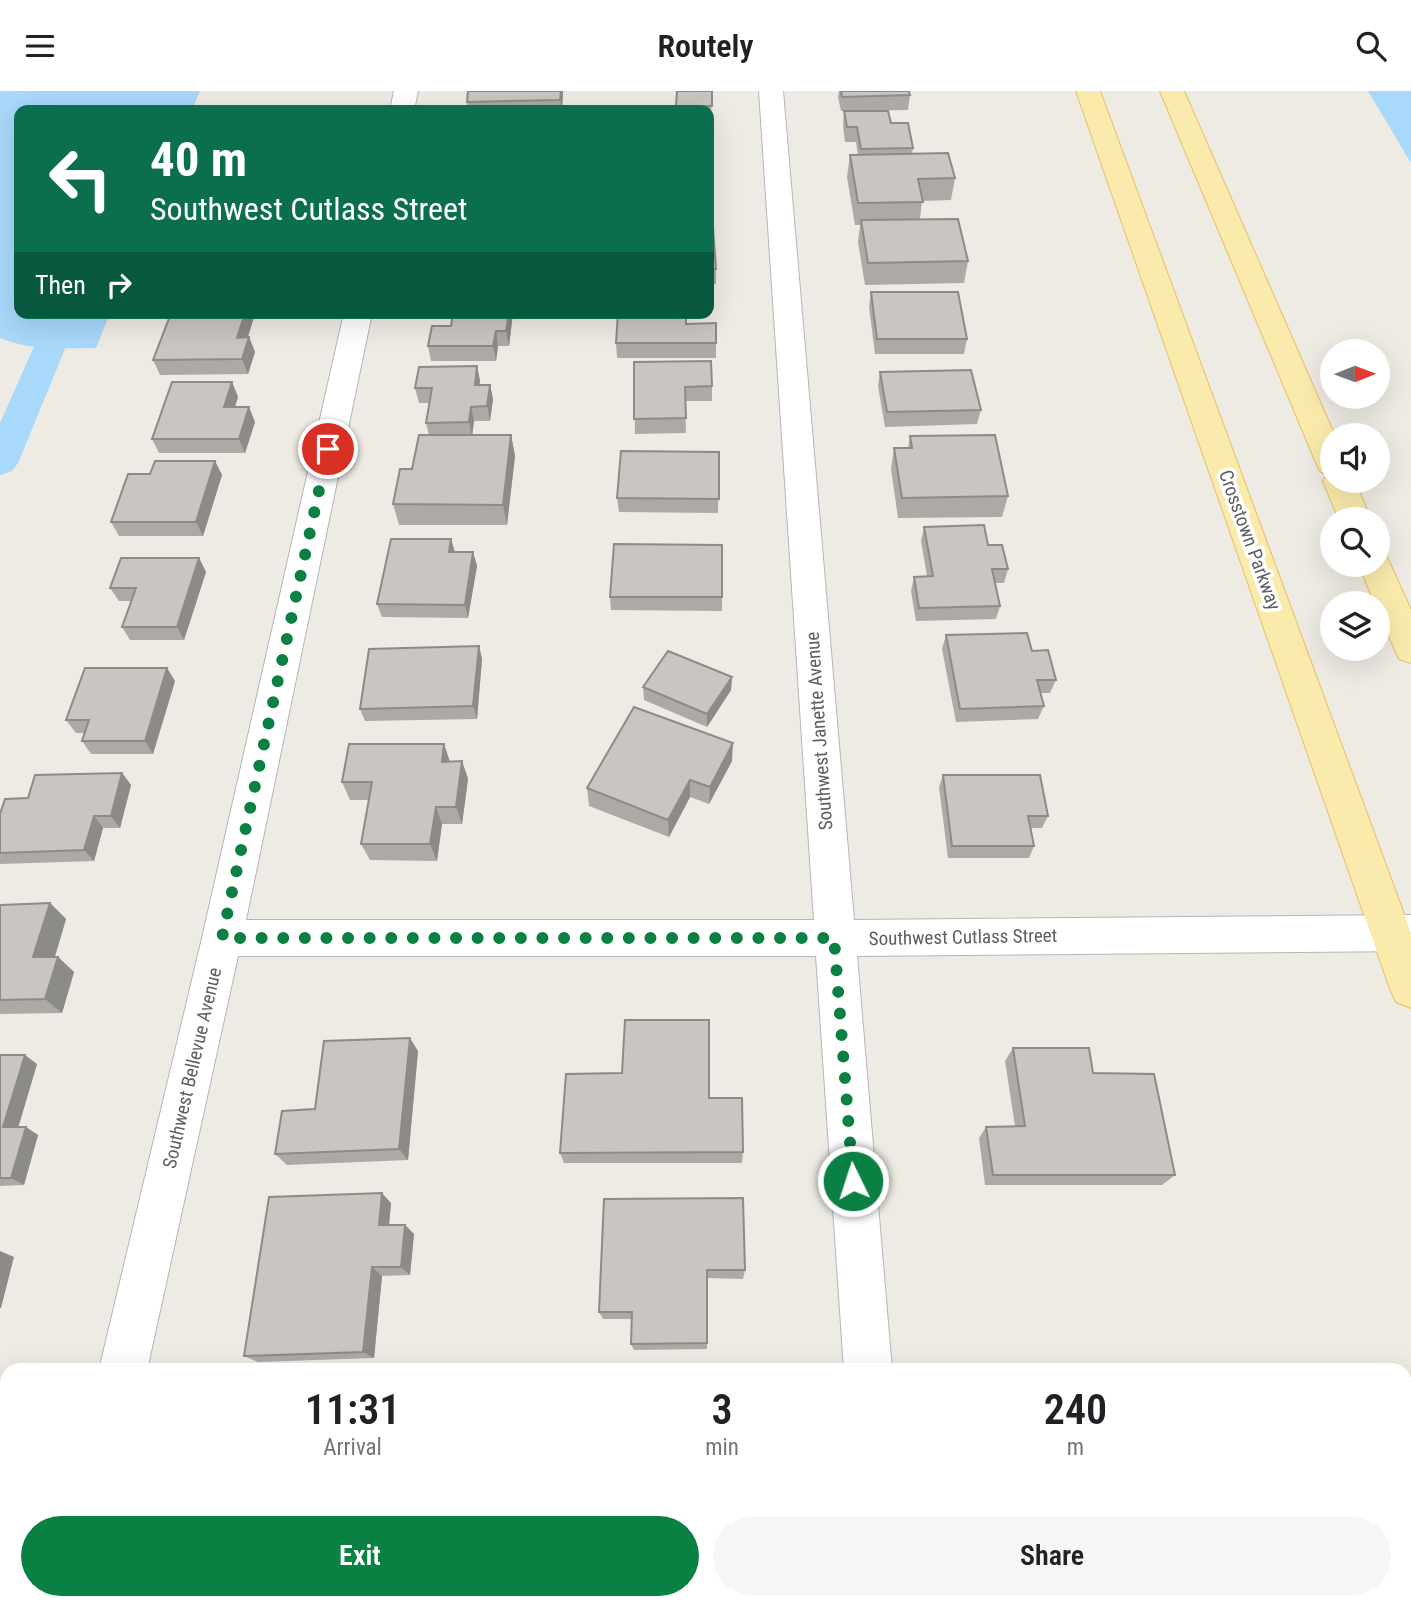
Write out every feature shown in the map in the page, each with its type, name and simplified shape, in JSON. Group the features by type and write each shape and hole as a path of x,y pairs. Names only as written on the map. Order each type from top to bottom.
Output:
{"main road":[{"name":"Crosstown Parkway","path":"1088,91 1401,933 1411,989"},
{"path":"1171,91 1320,437"},
{"path":"1380,577 1411,650"}],"street":[{"name":"Southwest Janette Avenue","path":"771,91 867,1363"},
{"name":"Southwest Bellevue Avenue","path":"125,1363 222,938 357,319"},
{"name":"Southwest Cutlass Street","path":"222,938 834,938 1401,933"}],"water":[{"path":"0,91 200,91 194,105 14,105 14,319 108,319 96,348 35,347 0,338"},
{"path":"1368,91 1411,91 1411,163"}],"building":[{"path":"468,91 561,91 560,100 467,102"},
{"path":"677,91 712,91 712,105 676,105"},
{"path":"841,91 909,91 910,95 842,97"},
{"path":"844,111 888,111 891,123 908,123 913,148 861,149 857,127 847,127"},
{"path":"948,153 955,178 918,179 923,202 858,203 850,155"},
{"path":"958,219 968,261 868,263 861,220"},
{"path":"871,292 958,292 967,339 877,339"},
{"path":"169,319 243,319 237,338 249,337 242,359 153,360"},
{"path":"452,319 508,319 506,331 496,331 493,346 428,346 432,326 451,326"},
{"path":"618,319 686,319 686,324 716,323 716,343 616,343"},
{"path":"711,361 712,386 685,387 686,418 634,419 634,362"},
{"path":"477,366 475,385 490,385 487,406 471,407 469,422 426,423 432,388 415,388 419,367"},
{"path":"971,370 981,410 887,412 880,372"},
{"path":"172,382 232,382 224,407 249,407 239,439 152,439"},
{"path":"419,435 511,435 503,505 393,504 400,469 412,469"},
{"path":"995,435 1008,496 902,498 894,448 912,448 910,436"},
{"path":"621,451 719,452 719,499 617,498"},
{"path":"155,461 215,461 196,522 111,522 128,474 150,474"},
{"path":"984,525 988,545 1002,545 1008,569 992,569 1000,606 919,608 914,577 933,576 924,527"},
{"path":"391,539 451,539 449,552 473,552 465,605 377,604"},
{"path":"614,544 722,545 722,597 610,597"},
{"path":"121,558 199,558 177,627 122,627 136,588 110,588"},
{"path":"1027,633 1032,651 1048,650 1056,680 1037,680 1044,706 960,709 946,635"},
{"path":"479,646 473,706 360,709 369,649"},
{"path":"668,651 732,677 707,714 643,687"},
{"path":"85,668 167,668 145,741 82,741 89,720 66,720"},
{"path":"634,707 733,743 710,787 690,780 668,820 587,788"},
{"path":"349,744 444,744 442,762 462,761 456,807 436,807 430,844 361,844 372,782 342,782"},
{"path":"122,773 111,816 94,816 84,850 0,853 0,814 5,799 28,798 35,775"},
{"path":"943,775 1040,775 1048,816 1028,816 1034,846 952,846"},
{"path":"50,903 33,957 58,957 45,999 0,1000 0,905"},
{"path":"625,1020 709,1020 709,1098 742,1098 743,1152 560,1153 566,1074 622,1073"},
{"path":"410,1038 399,1149 275,1154 282,1111 315,1109 324,1041"},
{"path":"1013,1048 1089,1048 1093,1073 1154,1074 1175,1175 993,1175 986,1127 1025,1126"},
{"path":"0,1055 25,1055 3,1127 26,1127 11,1178 0,1178"},
{"path":"382,1193 379,1225 405,1225 401,1267 372,1267 363,1352 244,1356 269,1197"},
{"path":"743,1198 745,1270 707,1270 707,1343 631,1344 632,1312 599,1312 604,1199"}],"waterway":[{"path":"0,463 49,349"}],"route":[{"path":"328,449 222,938 834,938 853,1181"}]}
